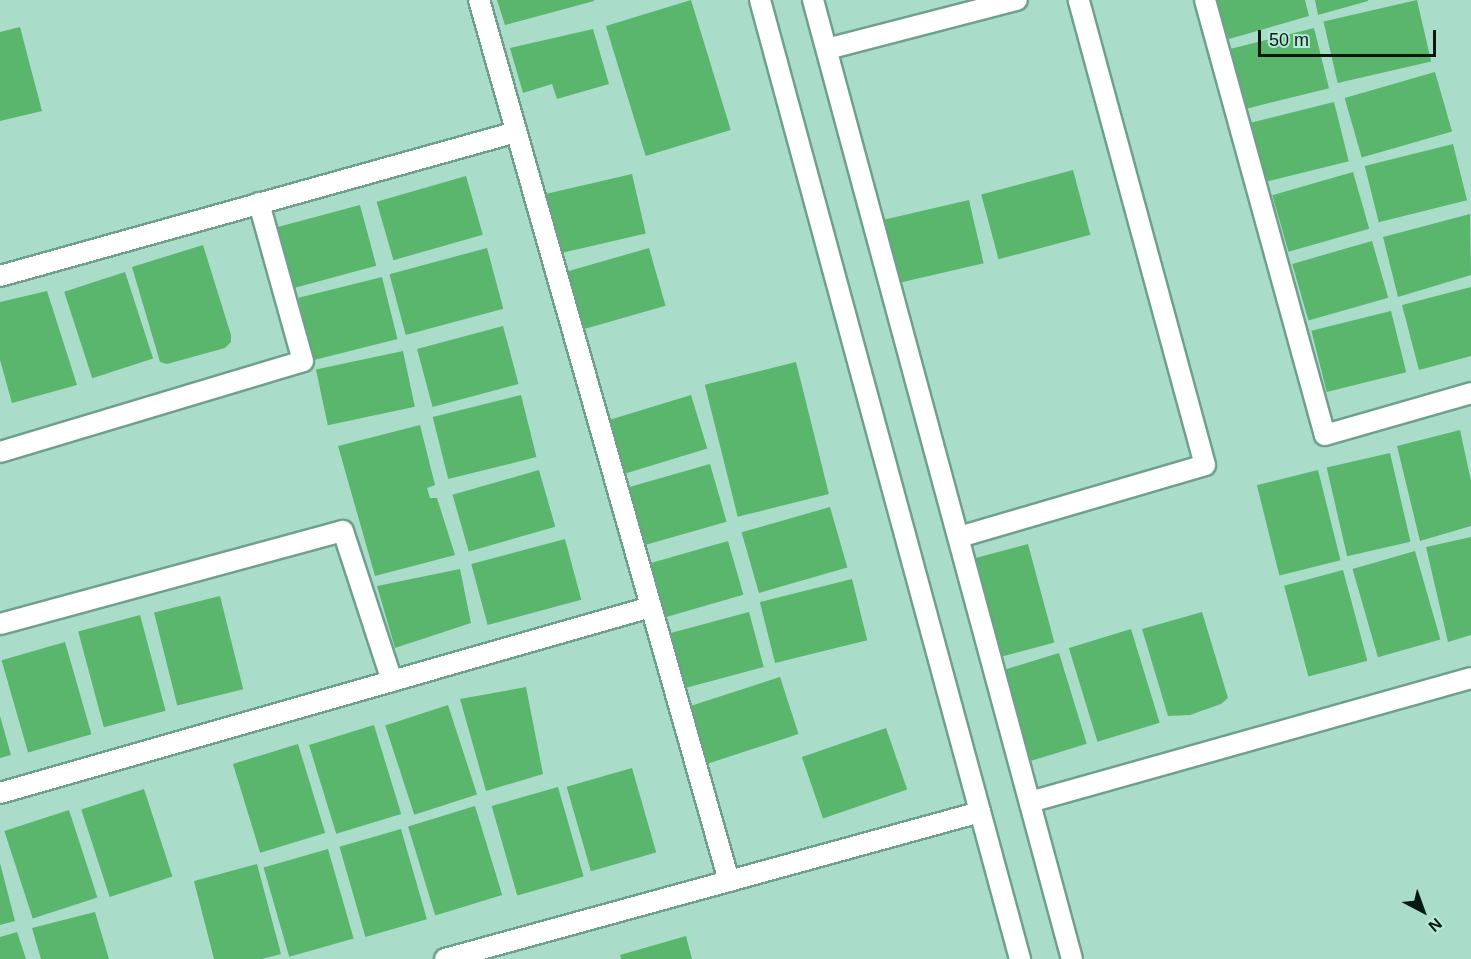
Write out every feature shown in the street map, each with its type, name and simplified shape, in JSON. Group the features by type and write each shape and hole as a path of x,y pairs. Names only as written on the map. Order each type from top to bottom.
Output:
{"street":[{"path":"479,0 729,881"},
{"path":"760,0 1020,959"},
{"path":"813,0 1072,959"},
{"path":"827,49 1017,0"},
{"path":"958,537 1204,465 1079,0"},
{"path":"1205,0 1325,435 1471,393"},
{"path":"0,276 516,132"},
{"path":"0,452 303,360 259,203"},
{"path":"0,624 343,531 392,681"},
{"path":"0,793 651,607"},
{"path":"1030,802 1471,678"},
{"path":"445,959 980,812"}],"building":[{"path":"497,0 594,0 594,1 505,25"},
{"path":"691,0 731,130 646,156 606,26"},
{"path":"1216,0 1305,0 1309,16 1229,39"},
{"path":"1315,0 1368,0 1368,1 1318,15"},
{"path":"1417,0 1431,61 1338,83 1323,22"},
{"path":"20,27 42,111 0,121 0,32"},
{"path":"1314,28 1329,88 1244,109 1229,49"},
{"path":"593,29 609,84 557,99 552,84 523,93 510,48"},
{"path":"1435,72 1452,132 1362,158 1345,98"},
{"path":"1334,102 1349,161 1266,182 1252,123"},
{"path":"1453,144 1467,200 1379,222 1365,166"},
{"path":"1073,170 1090,235 999,259 981,195"},
{"path":"1353,172 1369,229 1289,252 1272,195"},
{"path":"632,174 646,233 556,254 542,195"},
{"path":"466,176 483,235 393,260 377,202"},
{"path":"969,200 984,263 893,284 878,221"},
{"path":"360,205 376,266 290,289 274,228"},
{"path":"1470,214 1471,275 1398,297 1383,237"},
{"path":"1372,241 1388,298 1308,321 1292,264"},
{"path":"203,245 231,335 231,342 225,348 167,364 160,362 132,267"},
{"path":"487,248 503,309 406,335 389,274"},
{"path":"649,248 666,306 581,330 564,272"},
{"path":"125,272 153,359 92,378 64,292"},
{"path":"382,277 397,339 314,360 299,298"},
{"path":"1471,287 1471,356 1419,370 1402,305"},
{"path":"47,291 77,385 12,403 0,360 0,302"},
{"path":"1391,311 1406,372 1327,392 1311,331"},
{"path":"503,326 519,384 433,407 417,349"},
{"path":"403,351 415,407 328,425 316,370"},
{"path":"796,362 829,494 738,517 705,385"},
{"path":"521,395 536,457 448,479 433,417"},
{"path":"691,395 707,449 621,475 605,421"},
{"path":"420,425 435,485 427,488 430,498 437,498 455,555 375,576 338,446"},
{"path":"1460,430 1471,481 1471,526 1420,541 1397,446"},
{"path":"1390,453 1410,542 1347,556 1327,468"},
{"path":"710,464 727,522 639,547 623,489"},
{"path":"539,470 555,527 469,552 452,495"},
{"path":"1318,470 1340,560 1279,575 1257,485"},
{"path":"830,507 847,568 759,593 742,532"},
{"path":"1471,537 1471,635 1448,642 1426,547"},
{"path":"565,539 581,600 488,625 471,564"},
{"path":"728,541 743,595 665,617 649,564"},
{"path":"1028,544 1054,643 997,658 971,559"},
{"path":"1415,551 1440,639 1378,657 1353,569"},
{"path":"460,569 471,623 395,648 377,586"},
{"path":"1343,570 1367,661 1308,677 1284,586"},
{"path":"852,579 867,640 775,663 760,602"},
{"path":"220,596 243,689 177,706 154,612"},
{"path":"749,612 764,667 680,690 665,635"},
{"path":"1202,612 1228,698 1221,704 1190,715 1168,716 1142,629"},
{"path":"140,615 166,711 104,727 78,632"},
{"path":"1131,629 1160,723 1097,742 1069,648"},
{"path":"65,642 91,734 28,752 2,660"},
{"path":"1059,653 1087,744 1031,761 1004,670"},
{"path":"780,677 799,734 708,763 690,706"},
{"path":"526,687 543,774 486,791 460,699"},
{"path":"448,705 477,794 414,815 385,725"},
{"path":"0,716 11,755 0,758"},
{"path":"374,725 401,814 336,834 309,745"},
{"path":"886,728 907,789 823,818 802,757"},
{"path":"298,744 325,833 260,853 233,764"},
{"path":"632,768 656,853 591,871 567,787"},
{"path":"558,787 584,876 517,895 492,806"},
{"path":"144,789 172,876 110,897 81,809"},
{"path":"475,806 502,895 435,915 408,826"},
{"path":"69,810 97,897 33,919 4,831"},
{"path":"401,829 427,919 365,937 339,847"},
{"path":"328,849 354,938 289,957 264,867"},
{"path":"0,863 15,921 0,925"},
{"path":"257,864 281,954 262,959 214,959 194,881"},
{"path":"95,912 109,959 41,959 32,928"},
{"path":"17,932 26,959 0,959 0,937"},
{"path":"686,936 692,959 621,959 620,955"}]}
